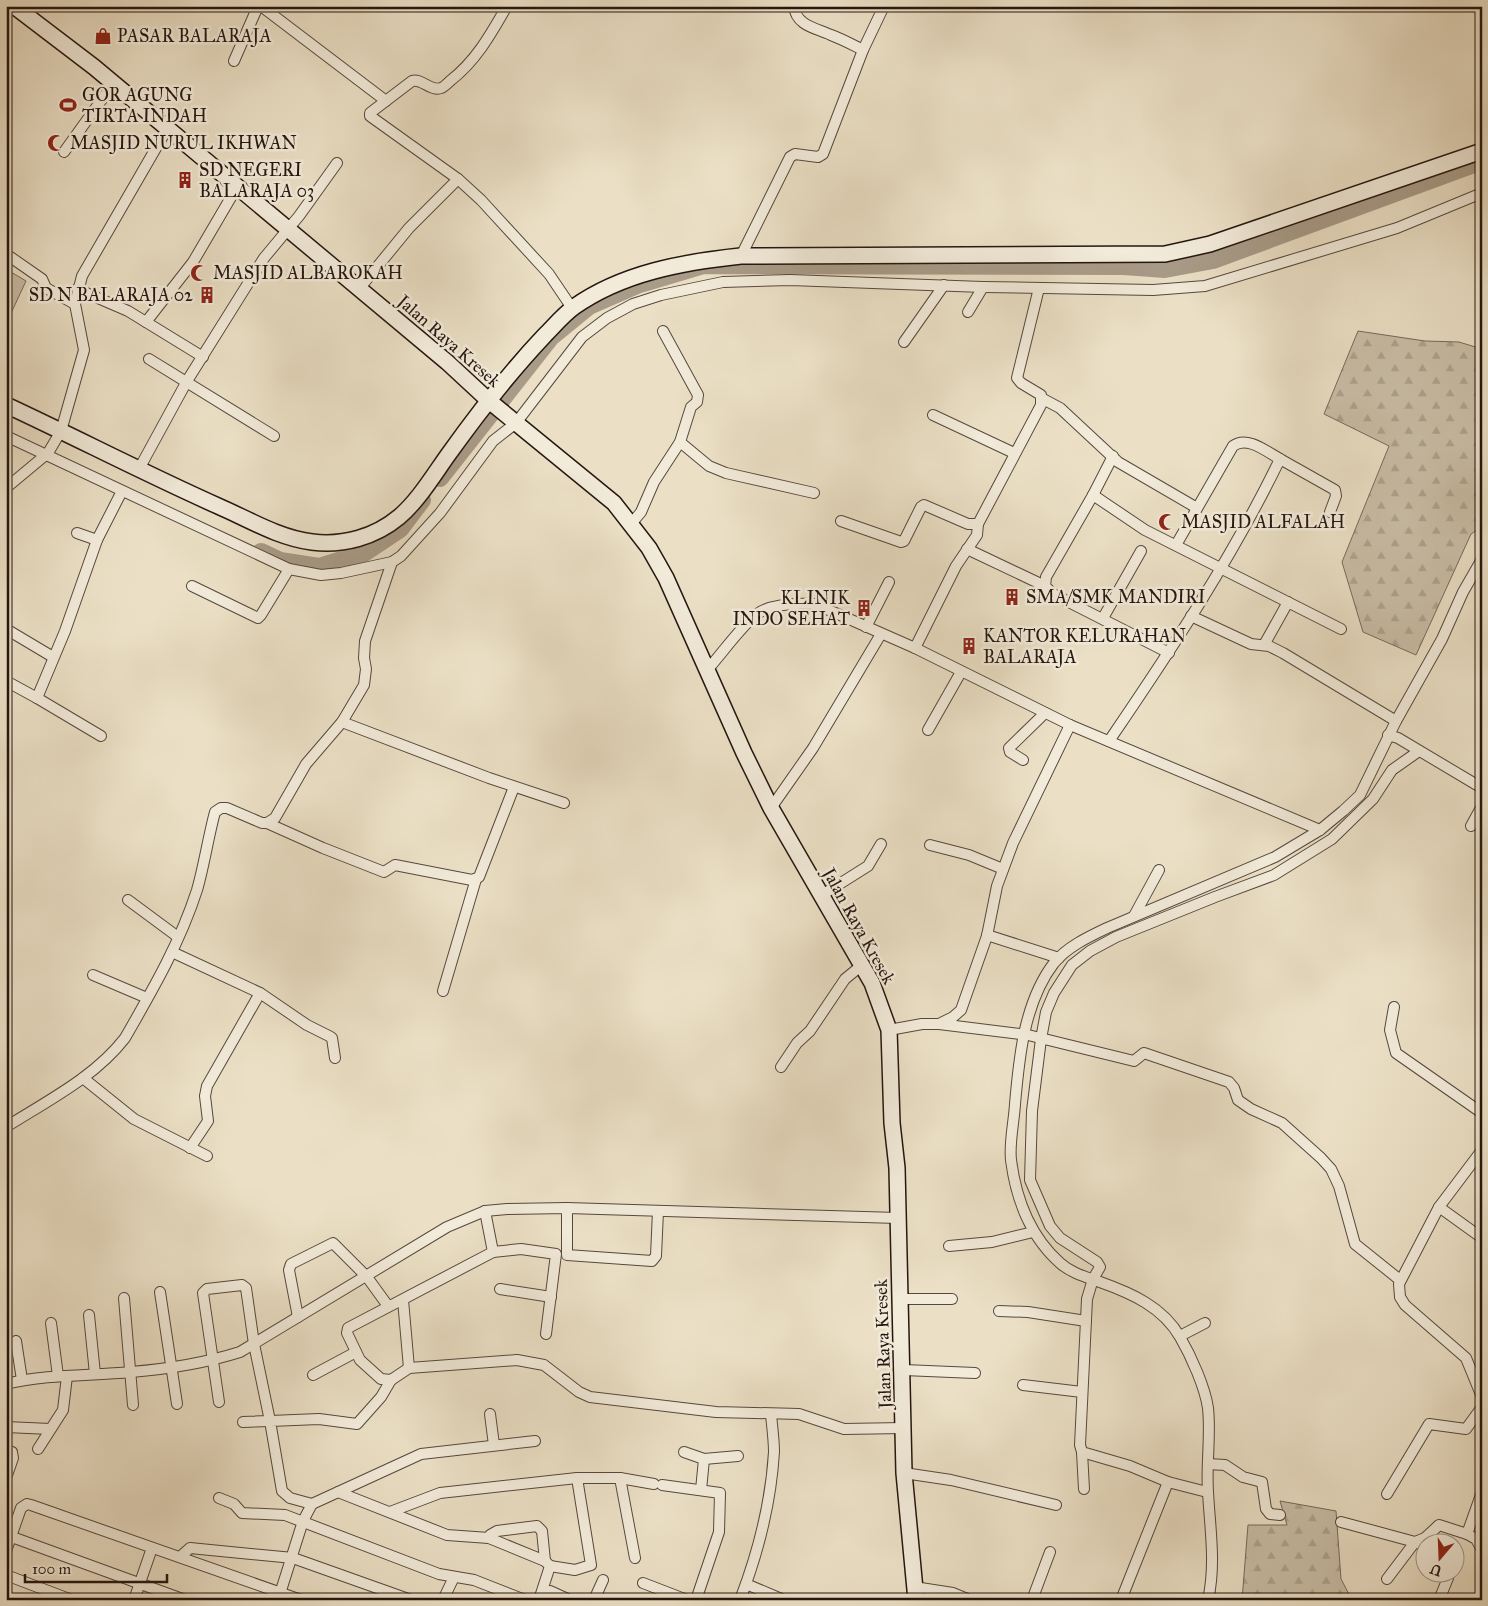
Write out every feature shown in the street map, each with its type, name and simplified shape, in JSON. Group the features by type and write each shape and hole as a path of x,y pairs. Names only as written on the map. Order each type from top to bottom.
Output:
{"main road":[{"name":"Jalan Raya Kresek","path":"16,8 113,84 447,362 489,401 614,503 649,548 666,578 771,808 872,983 888,1030 904,1370 904,1473 915,1593"},
{"path":"6,405 139,470 254,522 299,540 333,543 358,539 380,530 400,516 425,488 519,362 572,308 609,288 668,267 741,256 1165,254 1210,244 1482,151"}],"street":[{"path":"234,60 259,6 386,101"},
{"path":"507,6 470,64 460,74 441,88 434,88 420,80 412,81 370,113 372,120 458,180 481,200 549,274 572,308"},
{"path":"794,6 795,16 809,27 831,34 864,50"},
{"path":"741,256 790,157 795,154 818,158 823,154 864,50 884,6"},
{"path":"64,152 113,84"},
{"path":"6,488 48,454 60,433 84,350 75,304 77,289 106,232 167,129"},
{"path":"139,470 187,381 264,258 288,230 337,163"},
{"path":"358,289 409,228 458,180"},
{"path":"146,322 193,262 237,187"},
{"path":"6,436 48,454 122,491 289,569 321,575 341,574 392,562 416,542 493,441 514,421 582,337 607,318 633,304 661,295 732,281 790,280 983,287 1153,290 1205,286 1397,228 1482,193"},
{"path":"6,254 42,279 46,288 75,304"},
{"path":"904,342 944,285"},
{"path":"968,312 983,287"},
{"path":"1039,288 1017,378 1021,383 1036,391 1043,399 1060,408 1127,468 1197,508"},
{"path":"77,289 128,311 203,357"},
{"path":"632,524 641,512 654,482 680,442 691,407 698,398 663,331"},
{"path":"149,359 274,436"},
{"path":"914,648 966,549 977,535 978,524 1043,399"},
{"path":"933,415 1014,453"},
{"path":"680,442 709,466 726,473 814,494"},
{"path":"1176,545 1236,443 1248,442 1335,490 1336,496 1330,512"},
{"path":"1045,586 1046,577 1113,456"},
{"path":"1109,741 1169,654 1250,520 1280,459"},
{"path":"37,698 65,631 97,540 122,491"},
{"path":"1093,495 1145,530 1341,629"},
{"path":"841,521 901,542 904,541 921,506 924,505 968,524 978,524"},
{"path":"77,533 97,540"},
{"path":"966,549 1045,586 1053,594 1103,618 1169,654"},
{"path":"1103,618 1141,551"},
{"path":"1111,933 1134,916 1274,857 1320,830 1360,795 1393,737 1396,720 1442,639 1463,592 1482,559"},
{"path":"267,823 275,818 306,764 342,722 364,685 366,641 392,562"},
{"path":"192,586 258,618 289,569"},
{"path":"866,627 890,582"},
{"path":"1264,645 1288,602"},
{"path":"707,670 756,614 770,608 798,603 815,604 914,648 1070,725 1320,830"},
{"path":"1191,616 1251,644 1264,645 1283,652 1396,720"},
{"path":"6,629 53,657"},
{"path":"771,808 813,748 881,634"},
{"path":"928,730 961,672"},
{"path":"6,681 101,736"},
{"path":"1023,760 1010,752 1009,748 1045,713"},
{"path":"342,722 514,787 564,803"},
{"path":"939,1024 953,1017 961,1010 987,935 1003,870 1013,843 1070,725"},
{"path":"1393,737 1482,788"},
{"path":"1084,1489 1079,1435 1087,1299 1096,1275 1097,1262 1060,1238 1050,1226 1023,1181 1013,1160 1021,1137 1024,1109 1025,1035 1065,960 1111,933 1274,876 1291,866 1332,839 1373,799 1392,770 1418,751"},
{"path":"442,991 476,879 479,876 514,787"},
{"path":"1471,826 1482,806"},
{"path":"6,1127 83,1078 116,1050 172,952 197,889 215,812 218,809 227,808 250,819 267,823 322,848 384,872 395,865 467,879 476,879"},
{"path":"822,895 868,866 881,844"},
{"path":"930,845 969,855 1003,870"},
{"path":"1134,916 1159,870"},
{"path":"128,900 178,937"},
{"path":"987,935 1065,960"},
{"path":"1086,946 1065,960 1047,991 1046,1012 1024,1109 1021,1137 1029,1163 1023,1181 1033,1232 1060,1263 1078,1274 1096,1275 1155,1308 1181,1335 1192,1360 1208,1407 1208,1492 1212,1522 1212,1571 1208,1600"},
{"path":"172,952 260,993 307,1025 330,1036 332,1038 335,1058"},
{"path":"781,1067 797,1043 810,1031 846,979 862,965"},
{"path":"93,975 147,998"},
{"path":"190,1148 208,1121 205,1096 207,1086 260,993"},
{"path":"1394,1007 1390,1030 1396,1053 1482,1113"},
{"path":"888,1030 922,1024 939,1024 1025,1035 1134,1061 1144,1053 1229,1082 1234,1088 1238,1100 1251,1110 1282,1123 1331,1169 1339,1186 1355,1244 1400,1280"},
{"path":"83,1078 134,1119 207,1156"},
{"path":"1482,1150 1439,1207 1400,1280 1400,1297 1405,1305 1466,1358 1482,1398"},
{"path":"1013,1160 1029,1163"},
{"path":"1439,1207 1482,1238"},
{"path":"6,1384 22,1380 172,1367 212,1361 240,1352 447,1227 485,1211 567,1208 898,1218"},
{"path":"567,1208 567,1256"},
{"path":"485,1211 493,1252"},
{"path":"391,1380 382,1379 360,1360 347,1333 348,1328 493,1252 521,1249 567,1256 652,1261 656,1256 658,1211"},
{"path":"949,1246 992,1242 1033,1232"},
{"path":"298,1317 289,1270 291,1264 333,1243 367,1277 388,1306"},
{"path":"546,1334 556,1254"},
{"path":"219,1402 203,1295 205,1290 245,1286 282,1491 290,1498 312,1504"},
{"path":"500,1289 551,1297"},
{"path":"160,1292 177,1404"},
{"path":"124,1298 133,1405"},
{"path":"901,1299 952,1299"},
{"path":"402,1300 409,1368"},
{"path":"999,1312 1028,1312 1086,1321"},
{"path":"89,1315 95,1374"},
{"path":"38,1449 64,1410 63,1376 51,1323"},
{"path":"1181,1335 1205,1323"},
{"path":"16,1341 22,1380"},
{"path":"313,1375 356,1352"},
{"path":"243,1422 319,1419 357,1424 381,1397 391,1380 409,1368 518,1360 544,1365 579,1392 590,1397 716,1412 806,1415 844,1429 903,1428"},
{"path":"904,1370 975,1373"},
{"path":"1023,1385 1082,1392"},
{"path":"1387,1494 1429,1424 1466,1429 1482,1407"},
{"path":"490,1414 494,1445"},
{"path":"740,1600 758,1547 765,1514 774,1452 771,1414"},
{"path":"6,1427 50,1429"},
{"path":"279,1596 293,1558 303,1521 312,1504 421,1454 535,1441"},
{"path":"6,1450 12,1452 13,1458 6,1478"},
{"path":"684,1452 704,1459 738,1456"},
{"path":"1082,1452 1130,1466 1168,1482 1208,1492"},
{"path":"701,1490 704,1459"},
{"path":"1208,1464 1225,1465 1243,1477 1262,1482 1266,1510 1270,1514 1280,1515"},
{"path":"904,1473 951,1480 1056,1505"},
{"path":"338,1492 451,1536 489,1538 548,1563 575,1570 591,1565 577,1478"},
{"path":"390,1512 440,1492 577,1478 620,1478 720,1493 719,1532 696,1600"},
{"path":"620,1478 635,1558"},
{"path":"1121,1600 1168,1482"},
{"path":"1467,1534 1482,1492"},
{"path":"219,1498 234,1504 242,1513 279,1513 439,1574 474,1580 525,1600"},
{"path":"6,1552 21,1508 27,1504 180,1557 279,1596 301,1600"},
{"path":"1341,1522 1416,1541"},
{"path":"1427,1534 1439,1525 1476,1538 1482,1550"},
{"path":"489,1538 490,1535 497,1531 537,1526 542,1531 548,1563 539,1600"},
{"path":"12,1537 184,1600"},
{"path":"1387,1579 1416,1542"},
{"path":"134,1600 152,1548"},
{"path":"180,1557 190,1548 293,1558 411,1600"},
{"path":"1032,1600 1050,1552"},
{"path":"6,1575 72,1600"},
{"path":"443,1600 454,1577"},
{"path":"594,1600 603,1580"},
{"path":"643,1583 687,1600"},
{"path":"746,1584 784,1600"},
{"path":"1439,1600 1446,1584"},
{"path":"550,1591 570,1600"},
{"path":"915,1593 953,1593 970,1600"}],"green space":[{"path":"6,269 26,281 6,324"},
{"path":"1358,331 1425,341 1459,342 1482,349 1482,527 1471,534 1416,655 1363,632 1342,562 1389,446 1324,414"},
{"path":"1280,1501 1336,1511 1341,1579 1352,1600 1242,1600 1248,1525 1287,1525"}],"waterway":[{"path":"440,478 551,337 589,306 637,285 704,265 1124,266 1165,269 1213,260 1482,161"},
{"path":"261,552 280,561 319,567 364,553 400,529 422,500"}],"place":[{"name":"PASAR BALARAJA","path":"103,36"},
{"name":"GOR AGUNG TIRTA INDAH","path":"68,105"},
{"name":"MASJID NURUL IKHWAN","path":"56,143"},
{"name":"SD NEGERI BALARAJA 03","path":"185,180"},
{"name":"MASJID ALBAROKAH","path":"199,273"},
{"name":"SD N BALARAJA 02","path":"207,295"},
{"name":"MASJID ALFALAH","path":"1167,522"},
{"name":"SMA/SMK MANDIRI","path":"1012,597"},
{"name":"KLINIK INDO SEHAT","path":"864,608"},
{"name":"KANTOR KELURAHAN BALARAJA","path":"969,646"}]}
